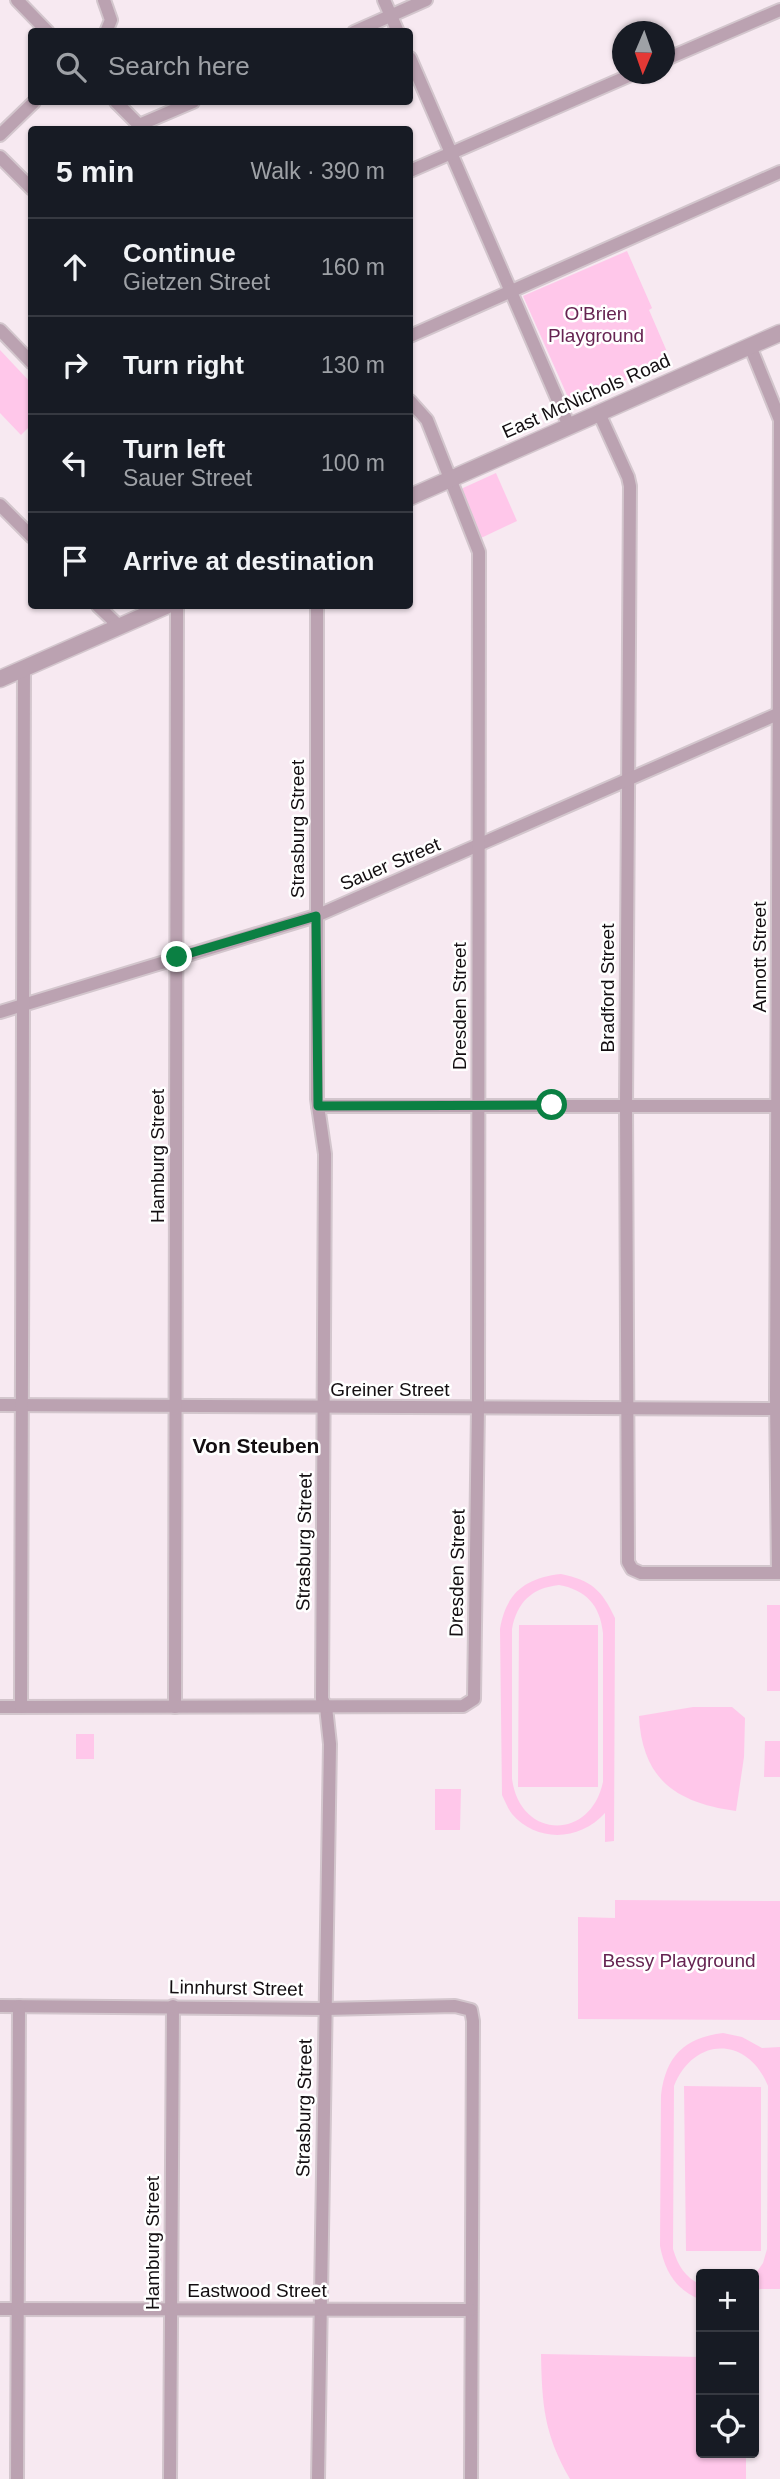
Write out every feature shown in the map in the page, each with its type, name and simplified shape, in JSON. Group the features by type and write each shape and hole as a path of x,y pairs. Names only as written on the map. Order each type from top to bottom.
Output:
{"street":[{"path":"17,0 44,28"},
{"path":"104,0 111,20 108,28"},
{"path":"384,0 396,28"},
{"path":"363,28 426,0"},
{"path":"675,55 780,9"},
{"path":"413,65 569,426"},
{"path":"413,170 612,83"},
{"path":"0,135 31,105"},
{"path":"119,105 141,126"},
{"path":"144,126 187,105"},
{"path":"0,156 28,185"},
{"path":"413,335 780,172"},
{"path":"0,330 28,359"},
{"name":"East McNichols Road","path":"413,496 780,333"},
{"name":"Annott Street","path":"750,346 780,420 779,1573"},
{"name":"Dresden Street","path":"326,1707 463,1706 472,1702 475,1693 479,552 427,420 413,404"},
{"name":"Bradford Street","path":"599,413 630,486 626,1105 628,1562 632,1569 641,1573 779,1573"},
{"path":"0,505 28,533"},
{"path":"101,609 119,626"},
{"path":"0,679 159,609"},
{"name":"Hamburg Street","path":"175,1707 177,609"},
{"name":"Strasburg Street","path":"317,609 318,1106 325,1154 322,1699 326,1707 330,1744 318,2479"},
{"path":"22,1707 24,668"},
{"name":"Sauer Street","path":"0,1012 316,916 780,713"},
{"path":"318,1106 778,1107"},
{"name":"Greiner Street","path":"0,1405 778,1409"},
{"path":"0,1707 326,1707"},
{"name":"Linnhurst Street","path":"0,2006 324,2009 455,2006 471,2010 471,2310"},
{"path":"16,2479 19,2006"},
{"name":"Hamburg Street","path":"170,2479 173,2006"},
{"name":"Eastwood Street","path":"0,2309 471,2310"},
{"path":"471,2310 471,2479"}],"green space":[{"name":"O'Brien Playground","path":"627,251 671,361 571,404 523,296"},
{"path":"0,350 28,380 28,428 21,435 0,413"},
{"path":"496,473 517,521 481,538 461,492 463,488"},
{"path":"561,1574 588,1583 600,1593 615,1618 614,1841 605,1842 605,1813 583,1829 558,1835 546,1834 522,1823 511,1812 502,1795 500,1629 512,1597 527,1584","holes":["559,1585 569,1587 590,1600 599,1614 603,1633 603,1782 596,1802 584,1815 571,1823 556,1826 541,1822 528,1813 518,1799 512,1779 512,1629 514,1619 527,1598 541,1589"]},
{"path":"767,1605 780,1605 780,1691 767,1691"},
{"path":"519,1625 598,1625 598,1787 518,1787"},
{"path":"693,1707 732,1707 745,1718 744,1757 736,1811 696,1802 680,1794 655,1772 647,1757 639,1716"},
{"path":"76,1734 94,1734 94,1759 76,1759"},
{"path":"765,1741 780,1741 780,1777 764,1777"},
{"path":"435,1789 461,1789 460,1830 435,1830"},
{"name":"Bessy Playground","path":"615,1900 780,1901 780,2020 578,2019 578,1917 615,1918"},
{"path":"723,2033 742,2037 762,2048 780,2047 780,2289 759,2290 759,2269 767,2249 768,2086 748,2058 735,2051 721,2048 694,2058 674,2086 673,2249 683,2270 696,2282 696,2298 678,2285 665,2264 660,2246 661,2095 667,2070 679,2051 698,2039"},
{"path":"684,2086 761,2087 761,2251 686,2251"},
{"path":"541,2354 696,2357 696,2458 746,2458 746,2479 570,2479 550,2433 542,2389"}],"district":[{"name":"Von Steuben","path":"256,1445"}],"route":[{"path":"177,957 316,916 318,1106 552,1105"}]}
